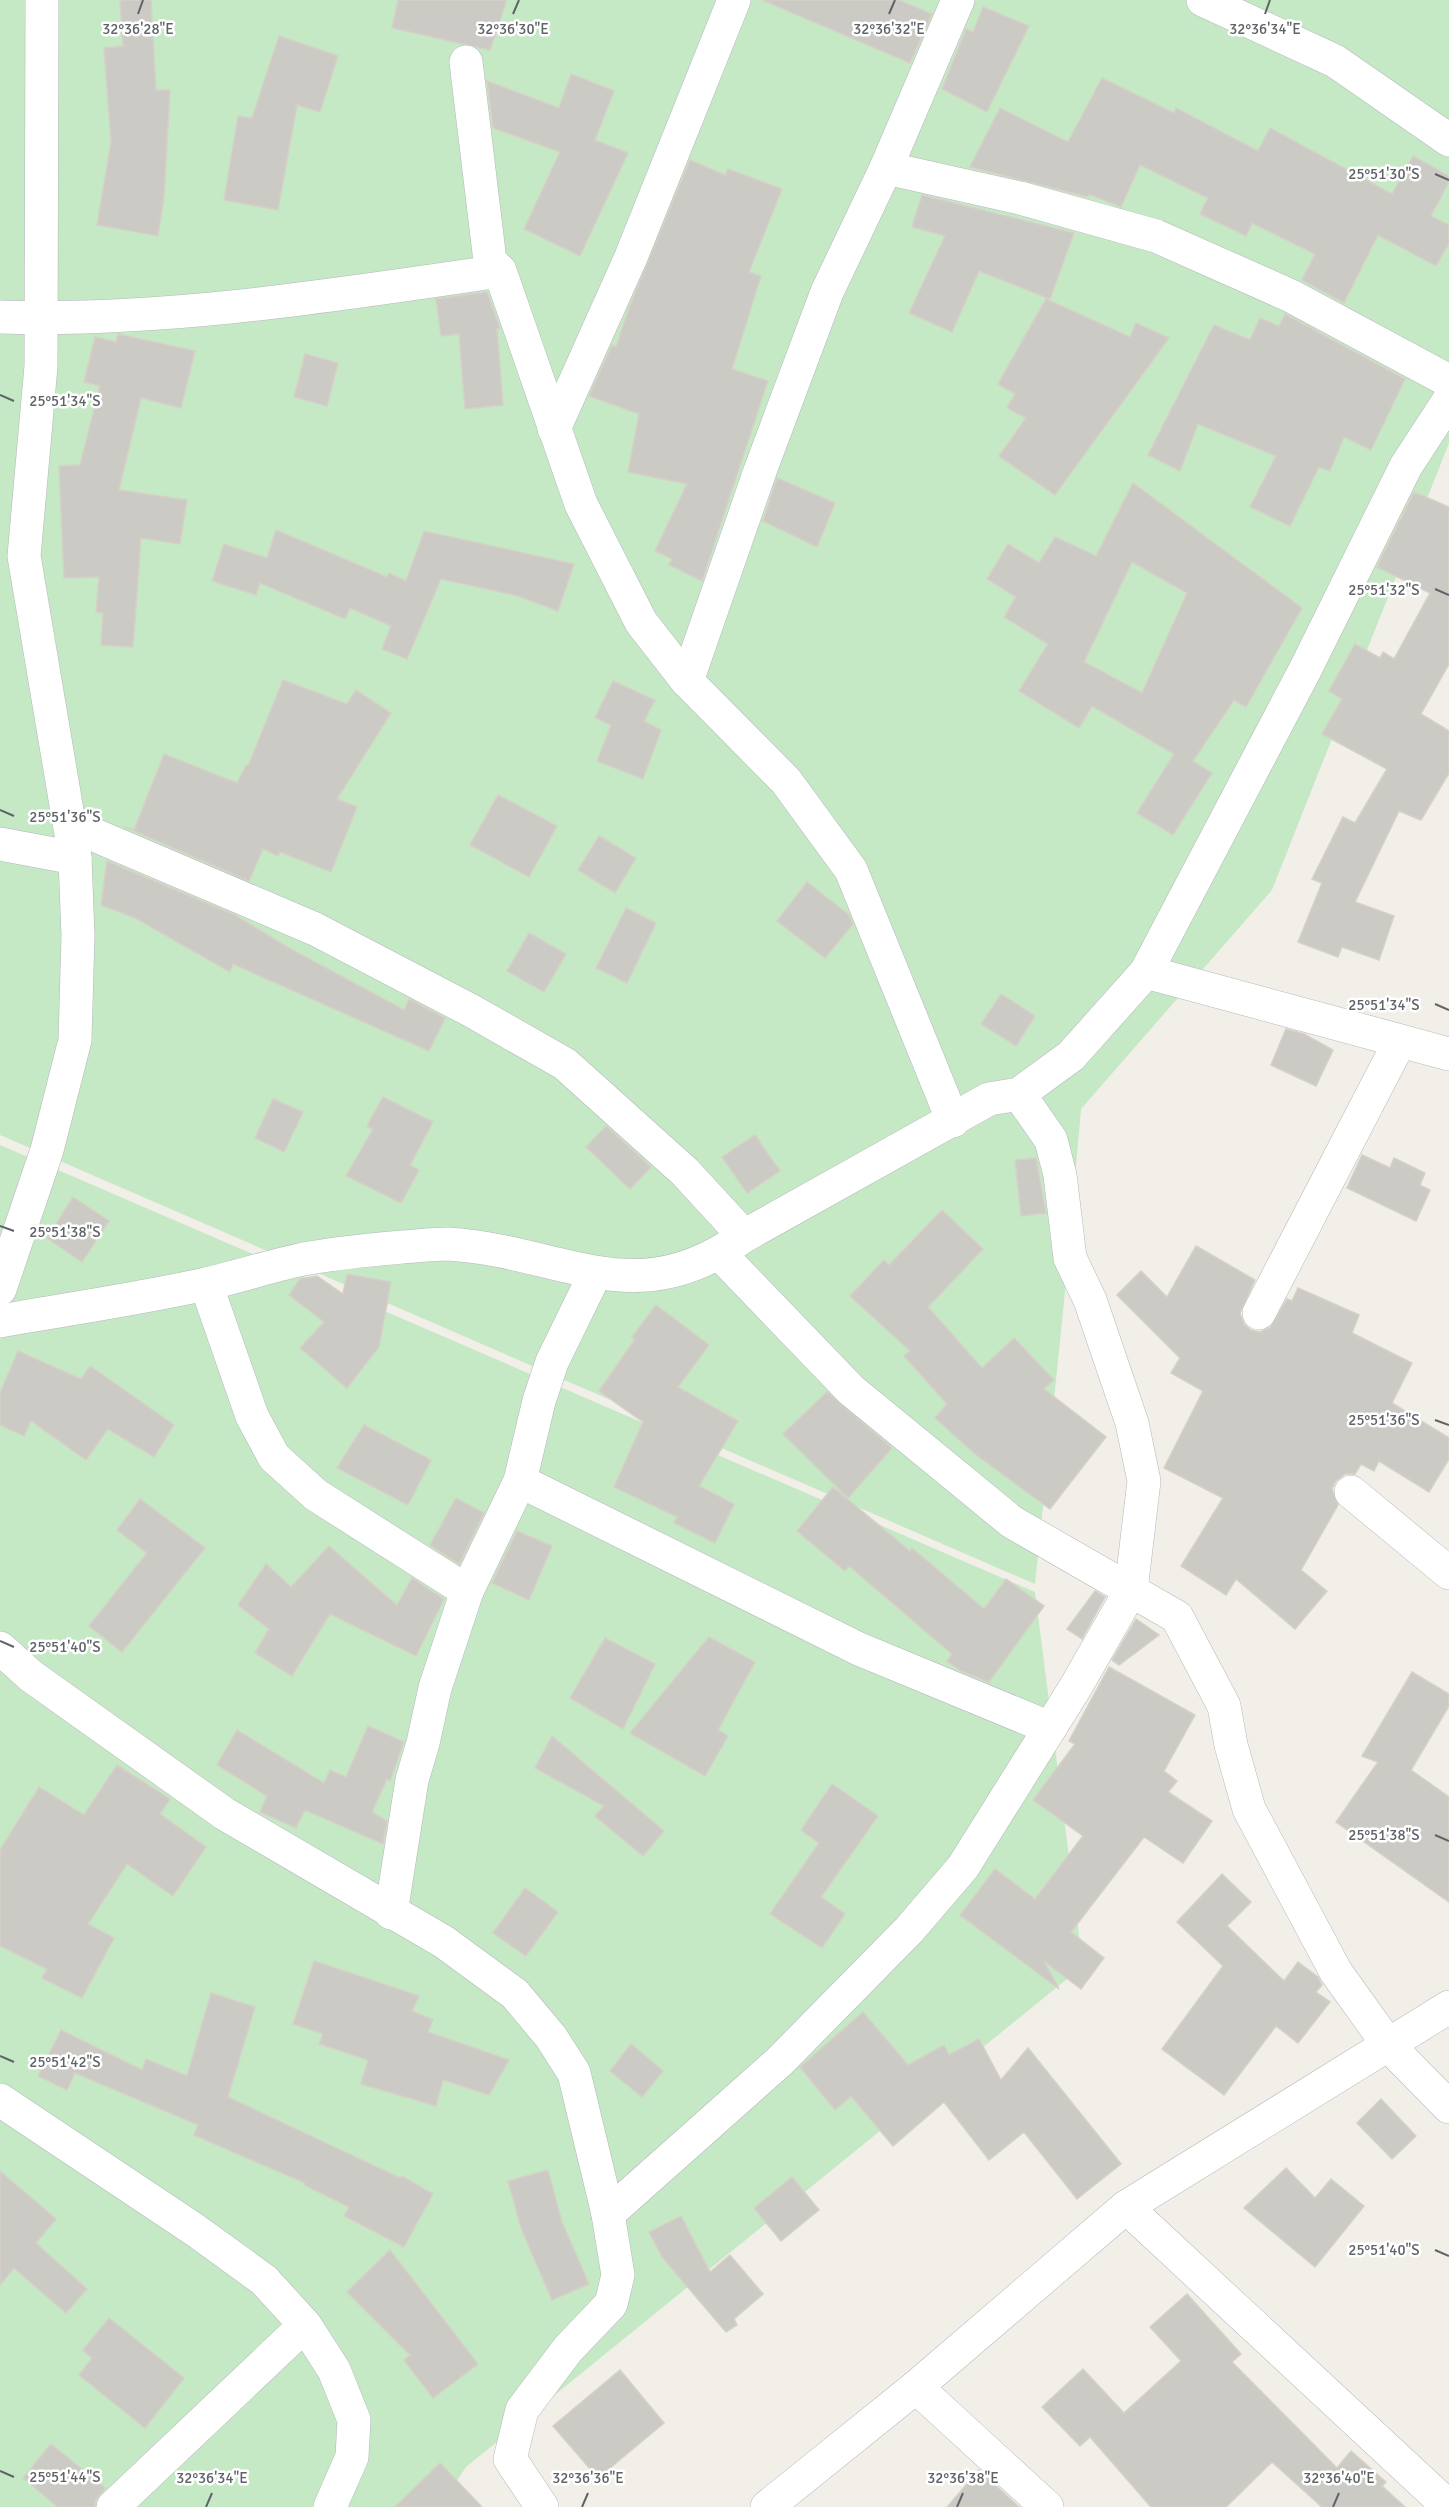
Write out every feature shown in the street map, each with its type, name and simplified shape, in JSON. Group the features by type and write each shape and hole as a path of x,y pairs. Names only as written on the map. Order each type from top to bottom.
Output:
{"street":[{"path":"0,1288 47,1150 75,1040 78,936 75,858 24,556 41,366 42,0"},
{"path":"554,429 631,257 734,0"},
{"path":"687,681 760,471 827,292 886,168 958,0"},
{"path":"1203,0 1335,61 1449,140"},
{"path":"465,62 490,261 500,271 581,504 641,622 687,681 786,781 851,870 953,1121"},
{"path":"886,168 1020,198 1156,236 1291,296 1449,381"},
{"path":"0,317 40,318 209,309 500,271"},
{"path":"0,1321 206,1284 299,1260 363,1250 446,1244 517,1253 595,1274 646,1277 680,1272 732,1245 989,1099 1019,1094 1071,1056 1146,972 1306,668 1406,466 1449,399"},
{"path":"71,825 315,929 470,1010 565,1064 685,1172 732,1245 851,1390 1012,1522 1177,1617 1224,1706 1231,1746 1249,1809 1336,1972 1389,2046 1449,2107"},
{"path":"0,844 75,858"},
{"path":"1146,972 1449,1054"},
{"path":"1259,1313 1400,1041"},
{"path":"608,2214 780,2061 909,1930 963,1867 1050,1728 1131,1590 1144,1482 1132,1423 1090,1300 1070,1258 1060,1175 1051,1140 1019,1094"},
{"path":"391,1913 412,1780 435,1688 467,1592 520,1481 539,1401 552,1362 595,1274"},
{"path":"206,1284 252,1416 274,1456 316,1495 467,1592"},
{"path":"520,1481 859,1649 1050,1728"},
{"path":"1351,1492 1449,1573"},
{"path":"0,1648 31,1676 225,1814 444,1942 515,1994 551,2037 574,2073 608,2214 618,2275 611,2304 568,2349 522,2410 510,2459 542,2507"},
{"path":"767,2507 916,2387 1126,2207 1449,2007"},
{"path":"0,2100 195,2230 264,2280 305,2325 334,2370 354,2420 352,2457 330,2507"},
{"path":"1126,2207 1449,2507"},
{"path":"113,2507 305,2325"},
{"path":"916,2387 1047,2507"}],"green space":[{"path":"0,0 1449,0 1449,443 1272,890 1081,1109 1035,1584 0,1135"},
{"path":"0,1145 1035,1592 1083,1966 466,2467 439,2507 0,2507"}],"building":[{"path":"120,0 151,0 156,90 170,90 164,197 158,236 97,225 111,142 104,48 123,46"},
{"path":"398,0 507,0 490,50 392,28"},
{"path":"762,0 899,0 932,14 910,63"},
{"path":"983,7 1029,26 987,112 942,89 966,29 973,32"},
{"path":"279,36 338,56 320,112 297,105 278,210 224,200 238,116 252,118"},
{"path":"571,74 614,91 595,140 628,153 580,256 524,229 560,152 493,128 487,81 559,108"},
{"path":"1102,78 1174,113 1176,108 1258,151 1270,128 1392,194 1413,156 1449,176 1449,182 1431,216 1449,225 1449,243 1436,266 1378,235 1344,303 1302,280 1315,254 1252,223 1246,236 1200,214 1208,198 1140,165 1121,207 1089,194 1088,197 970,167 1000,108 1068,142"},
{"path":"690,160 725,175 728,169 782,189 749,272 761,276 732,369 768,381 702,581 669,565 672,559 655,551 687,484 628,472 639,414 589,396 612,345 616,347 629,308"},
{"path":"922,195 1074,233 1050,299 979,271 952,332 909,313 945,236 912,227"},
{"path":"487,292 500,328 497,329 503,405 465,409 459,334 441,336 436,299"},
{"path":"1046,299 1130,337 1136,323 1169,338 1055,495 999,456 1026,418 1007,408 1015,394 998,384"},
{"path":"1285,314 1405,379 1371,450 1344,437 1330,471 1319,467 1290,526 1250,507 1276,456 1198,424 1180,471 1148,455 1214,325 1250,340 1260,318 1279,326"},
{"path":"118,334 195,351 181,408 141,398 119,490 187,500 180,544 141,538 133,647 101,645 103,613 96,612 99,577 64,578 59,466 80,465 100,386 84,382 95,337 116,342"},
{"path":"305,354 338,363 327,406 294,397"},
{"path":"777,478 835,503 817,547 763,521"},
{"path":"1133,483 1302,608 1246,707 1234,700 1193,761 1212,773 1173,835 1137,813 1174,754 1092,706 1079,728 1019,691 1048,644 1004,617 1016,597 987,579 1008,544 1039,563 1055,537 1096,556","holes":["1132,562 1187,593 1142,693 1084,662"]},
{"path":"1414,492 1449,507 1449,664 1421,714 1449,731 1449,773 1421,820 1399,811 1355,902 1394,916 1379,960 1342,947 1338,957 1298,942 1322,883 1312,879 1343,817 1355,823 1387,769 1322,734 1342,699 1329,691 1355,644 1380,658 1383,652 1394,659 1430,593 1377,567"},
{"path":"276,530 387,577 389,573 406,581 424,531 574,564 558,611 518,596 441,579 407,659 382,649 391,626 350,608 345,619 260,583 256,595 212,581 224,544 267,558"},
{"path":"283,680 347,704 356,690 391,713 337,799 357,807 331,872 280,852 278,856 263,849 249,881 125,827 134,830 164,754 237,783 246,765 248,766"},
{"path":"613,681 655,700 644,721 661,730 643,779 597,761 611,725 595,718"},
{"path":"498,795 557,826 529,877 470,845"},
{"path":"599,836 636,858 615,893 578,870"},
{"path":"107,861 235,915 289,948 404,1010 409,999 445,1018 429,1051 233,964 230,972 135,918 101,905"},
{"path":"807,882 849,915 853,924 825,958 777,921"},
{"path":"626,908 656,923 627,983 596,968"},
{"path":"529,933 566,954 544,992 507,971"},
{"path":"1001,994 1035,1016 1016,1046 981,1024"},
{"path":"1286,1029 1304,1034 1333,1050 1316,1086 1271,1065"},
{"path":"383,1097 433,1122 410,1165 419,1170 401,1203 346,1176 373,1129 367,1126"},
{"path":"273,1099 303,1112 284,1152 255,1138"},
{"path":"606,1126 651,1167 630,1189 586,1147"},
{"path":"755,1135 780,1171 747,1193 722,1157"},
{"path":"1362,1155 1390,1168 1394,1158 1425,1173 1420,1185 1430,1190 1416,1221 1347,1188"},
{"path":"1036,1158 1046,1213 1021,1216 1015,1160"},
{"path":"73,1197 109,1221 82,1262 47,1238"},
{"path":"942,1210 983,1249 928,1307 982,1368 1014,1338 1054,1380 1044,1389 1106,1437 1050,1509 975,1454 935,1418 947,1404 904,1356 910,1351 850,1296 884,1260 889,1265"},
{"path":"1196,1246 1255,1280 1240,1313 1244,1324 1251,1330 1260,1332 1270,1328 1287,1299 1292,1301 1298,1288 1359,1315 1352,1333 1412,1363 1392,1403 1449,1438 1449,1459 1429,1492 1379,1461 1374,1471 1361,1464 1355,1474 1345,1474 1336,1481 1332,1489 1338,1505 1301,1570 1327,1591 1295,1629 1236,1579 1226,1595 1181,1566 1223,1498 1164,1468 1203,1391 1171,1373 1180,1358 1117,1295 1141,1271 1167,1297"},
{"path":"347,1274 391,1282 379,1347 347,1388 300,1348 324,1322 289,1295 300,1279 317,1276 343,1294"},
{"path":"656,1305 709,1345 678,1387 738,1421 699,1486 734,1504 715,1543 674,1523 677,1517 614,1487 643,1422 599,1391 635,1339 632,1337"},
{"path":"18,1351 81,1379 90,1366 174,1425 154,1457 108,1429 86,1460 31,1421 24,1436 0,1425 0,1393"},
{"path":"827,1392 892,1448 848,1498 783,1434"},
{"path":"364,1425 431,1460 408,1505 337,1468"},
{"path":"833,1487 910,1551 912,1548 984,1609 1006,1579 1044,1606 989,1682 961,1671 947,1661 952,1654 849,1566 845,1571 797,1531"},
{"path":"456,1498 484,1513 459,1564 430,1545"},
{"path":"140,1499 205,1548 122,1652 89,1626 147,1553 117,1530"},
{"path":"517,1531 552,1546 529,1600 492,1583"},
{"path":"329,1546 397,1605 412,1578 444,1599 416,1656 330,1614 292,1676 255,1653 269,1629 238,1605 266,1564 291,1587"},
{"path":"1095,1591 1105,1597 1082,1639 1067,1629"},
{"path":"1136,1619 1159,1635 1119,1665 1112,1660"},
{"path":"709,1637 755,1662 718,1730 728,1736 705,1776 630,1733"},
{"path":"605,1638 655,1664 623,1729 570,1698"},
{"path":"1109,1667 1195,1715 1164,1771 1177,1781 1168,1792 1212,1821 1183,1863 1144,1837 1071,1932 1104,1958 1081,1989 1044,1961 1059,1989 960,1915 995,1869 1035,1899 1083,1836 1033,1800 1075,1744 1069,1741"},
{"path":"1412,1672 1449,1694 1449,1706 1411,1770 1449,1797 1449,1902 1336,1822 1378,1762 1362,1756"},
{"path":"368,1726 404,1742 390,1781 387,1779 372,1812 387,1821 383,1844 305,1810 296,1828 260,1812 267,1796 217,1765 237,1730 324,1783 330,1770 346,1777"},
{"path":"552,1736 664,1831 643,1856 595,1816 604,1806 535,1768"},
{"path":"117,1765 170,1799 160,1814 206,1847 173,1896 127,1864 88,1924 114,1938 82,1998 42,1978 47,1969 0,1946 0,1850 39,1787 84,1815"},
{"path":"832,1784 878,1816 821,1897 845,1914 822,1948 770,1914 819,1843 801,1830"},
{"path":"1222,1874 1251,1902 1227,1926 1284,1981 1298,1962 1318,1977 1322,1985 1316,1992 1330,2002 1298,2043 1276,2026 1224,2095 1162,2049 1223,1966 1177,1922"},
{"path":"525,1888 558,1912 526,1956 493,1933"},
{"path":"314,1961 419,1996 412,2011 433,2020 428,2032 509,2060 489,2095 443,2080 436,2106 361,2084 368,2060 319,2044 323,2034 293,2024"},
{"path":"211,1993 255,2007 228,2097 400,2178 402,2176 433,2194 404,2247 344,2216 349,2207 304,2185 305,2183 194,2135 198,2125 75,2073 67,2090 38,2076 61,2030 142,2070 146,2059 187,2076"},
{"path":"863,2012 908,2065 944,2045 949,2055 979,2039 1001,2080 1028,2048 1121,2164 1077,2199 1024,2132 989,2160 944,2102 893,2146 851,2096 835,2110 800,2067"},
{"path":"631,2044 663,2071 642,2097 610,2071"},
{"path":"1381,2099 1416,2136 1392,2159 1357,2123"},
{"path":"1286,2168 1315,2198 1331,2179 1364,2206 1315,2267 1244,2208"},
{"path":"548,2170 562,2222 589,2284 552,2300 521,2228 508,2181"},
{"path":"0,2171 56,2219 36,2243 87,2289 66,2313 14,2268 0,2285"},
{"path":"792,2177 819,2210 781,2241 754,2208"},
{"path":"681,2216 710,2272 730,2255 763,2294 734,2319 737,2325 726,2332 662,2257 649,2232"},
{"path":"390,2250 478,2364 433,2398 404,2360 410,2355 347,2292"},
{"path":"1187,2294 1241,2354 1232,2362 1337,2468 1351,2451 1386,2482 1382,2486 1405,2507 1322,2507 1272,2462 1226,2507 1151,2507 1090,2437 1080,2446 1042,2407 1083,2369 1124,2413 1181,2361 1150,2327"},
{"path":"109,2318 184,2378 145,2428 79,2375 92,2358 83,2350"},
{"path":"620,2370 664,2423 598,2478 553,2426"},
{"path":"51,2444 105,2488 95,2501 95,2507 58,2507 23,2478"},
{"path":"440,2463 482,2507 395,2507"},
{"path":"979,2470 1019,2507 947,2507"}]}
